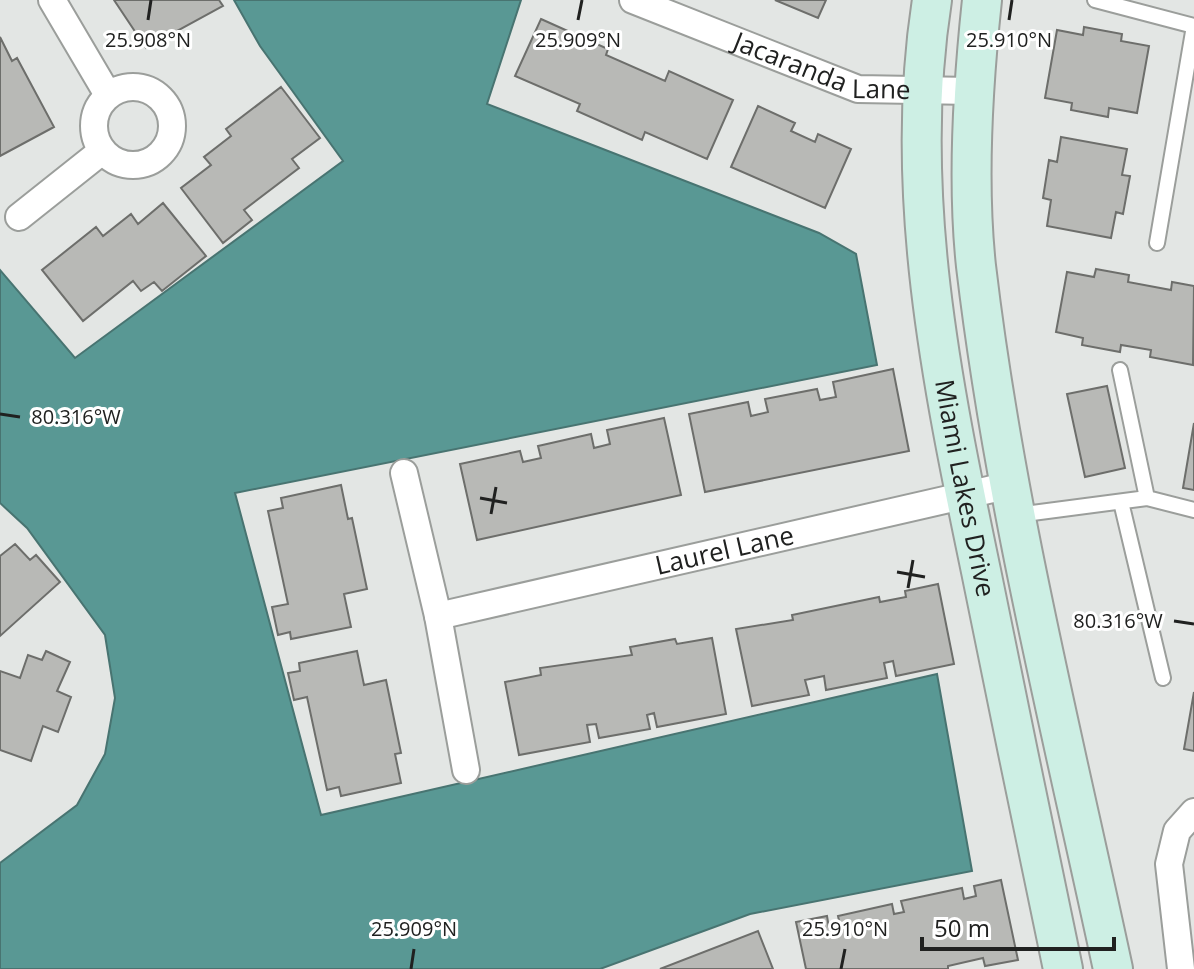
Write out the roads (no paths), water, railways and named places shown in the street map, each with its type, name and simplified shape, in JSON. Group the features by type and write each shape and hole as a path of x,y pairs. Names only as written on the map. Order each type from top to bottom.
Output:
{"main road":[{"name":"Miami Lakes Drive","path":"932,0 921,87 925,263 965,495 1063,969"},
{"name":"Miami Lakes Drive","path":"982,0 972,91 976,264 1013,500 1113,969"}],"street":[{"path":"52,0 108,95"},
{"name":"Jacaranda Lane","path":"633,0 681,10 858,89 921,87 972,91"},
{"path":"131,87 154,93 169,112 172,124 165,147 146,163 123,164 102,151 94,128 95,116 108,95 131,87"},
{"path":"19,217 102,151"},
{"path":"404,473 438,616 466,770"},
{"name":"Laurel Lane","path":"438,616 965,495 1013,500"},
{"path":"1181,969 1169,864 1177,831 1194,812"}],"lane":[{"path":"1095,0 1194,26 1157,243"},
{"path":"1120,370 1147,498"},
{"path":"1013,500 1121,502 1147,498 1194,510"},
{"path":"1121,502 1163,678"}],"water":[{"path":"234,0 521,0 487,104 819,233 856,254 877,365 235,493 321,815 937,674 972,871 750,914 600,969 0,969 0,863 77,805 105,754 115,698 105,635 27,528 0,503 0,270 75,358 343,161 260,46"}]}
